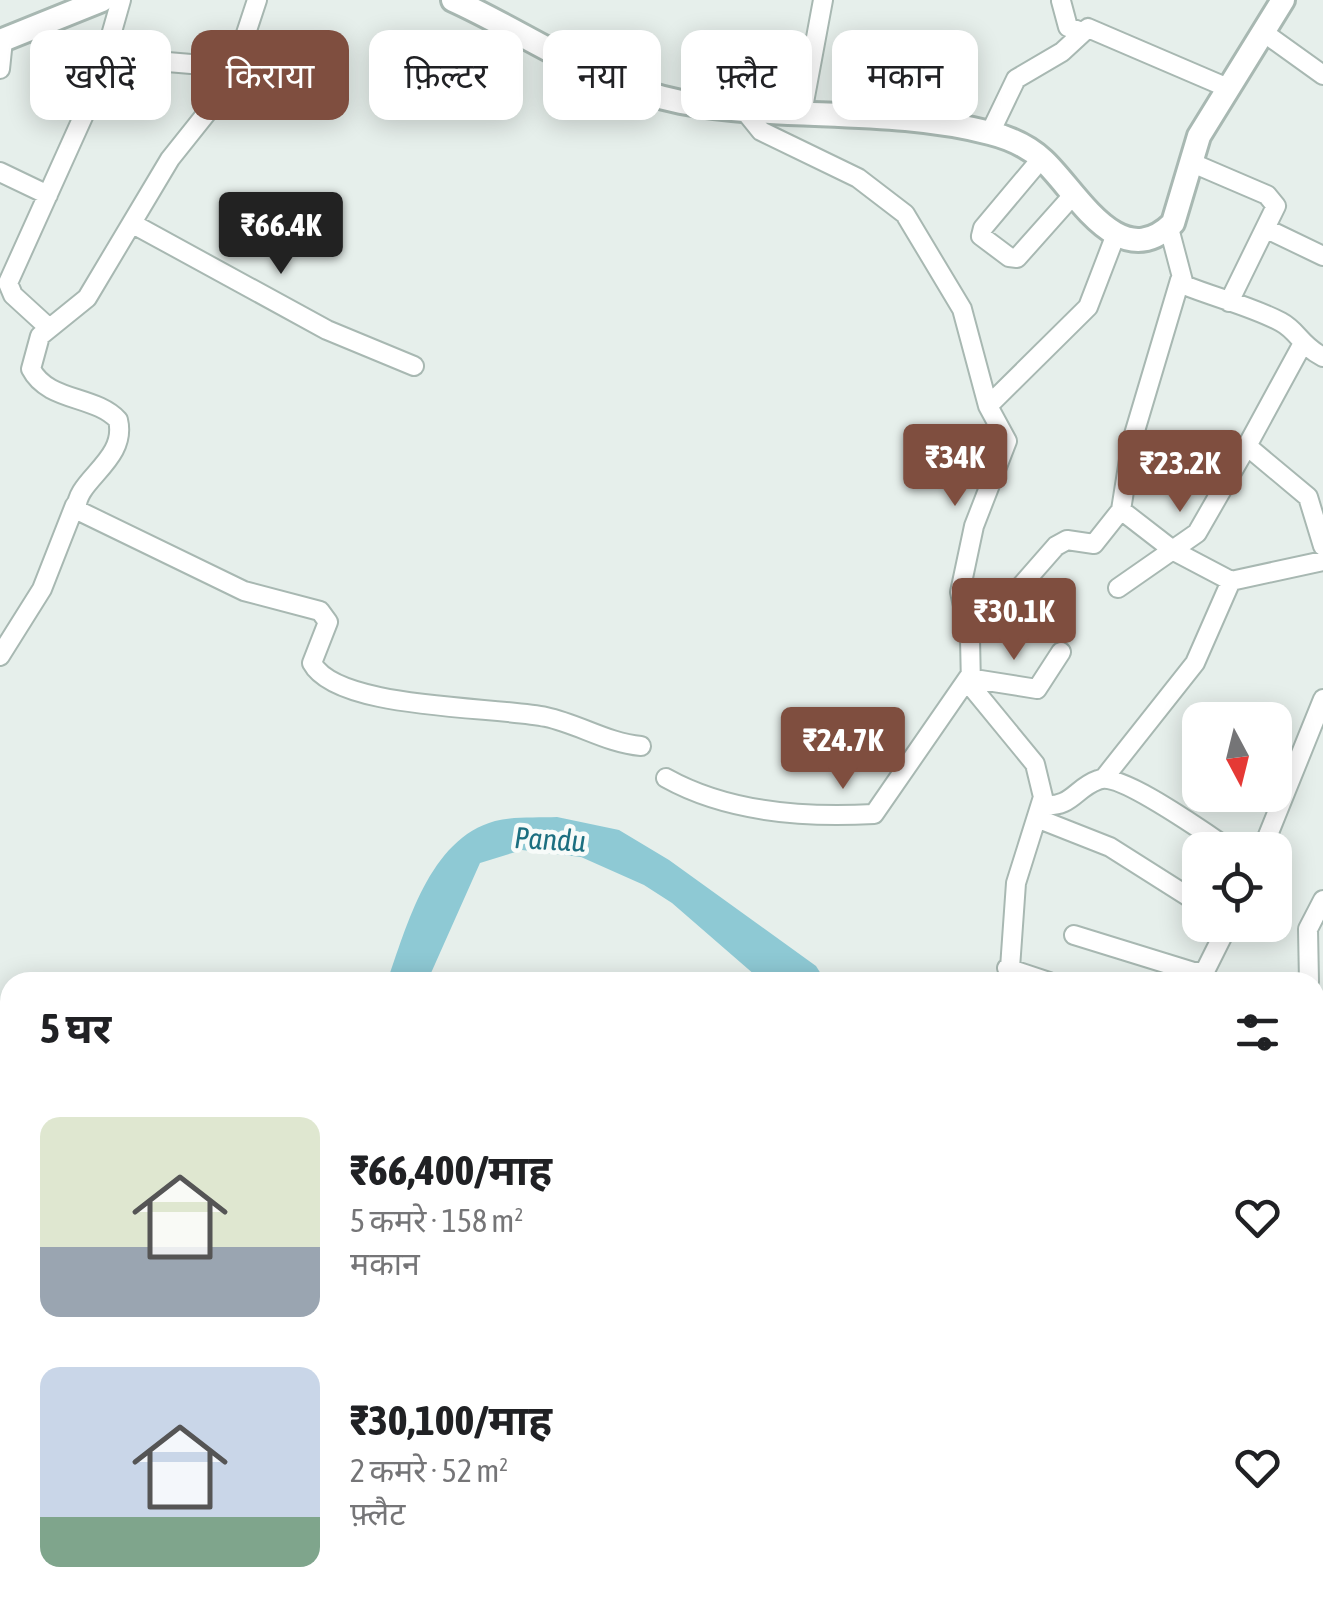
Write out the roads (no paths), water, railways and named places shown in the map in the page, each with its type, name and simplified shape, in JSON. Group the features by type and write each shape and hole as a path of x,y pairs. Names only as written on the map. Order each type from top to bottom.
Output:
{"street":[{"path":"0,69 2,40 102,0"},
{"path":"114,30 121,0"},
{"path":"248,30 257,0"},
{"path":"453,0 530,44 634,87 681,102"},
{"path":"812,59 823,0"},
{"path":"812,113 881,117 990,133 1024,146 1042,159 1096,224 1116,234 1144,237 1169,228 1177,215 1199,136 1284,0"},
{"path":"1061,1 1068,27 1082,32 1097,29 1228,88"},
{"path":"990,133 1016,78 1062,52 1082,32"},
{"path":"1263,32 1323,75"},
{"path":"48,328 13,295 8,283 81,120"},
{"path":"0,656 42,588 75,505 108,462 120,428 113,414 45,387 35,377 32,356 48,328 88,298 170,159 201,120"},
{"path":"752,120 761,131 858,178 905,214 962,309 988,406 1003,430 1006,448 974,526 963,569 960,606 968,628 968,678 976,694 1035,764 1041,812 1016,884 1008,972"},
{"path":"1042,159 984,228 982,236 1009,257 1018,258 1074,194"},
{"path":"1190,162 1273,200 1274,214 1230,302"},
{"path":"0,172 48,195"},
{"path":"133,224 327,330 414,366"},
{"path":"968,628 1006,603 1056,546 1067,540 1094,544 1121,510 1136,427 1180,280 1169,228"},
{"path":"1267,229 1323,256"},
{"path":"988,406 1088,307 1116,234"},
{"path":"1180,280 1287,325 1302,345 1323,357"},
{"path":"1118,588 1197,533 1302,345"},
{"path":"1247,446 1302,490 1314,508 1323,546"},
{"path":"75,505 80,513 244,590 320,611 328,622 312,663 320,674 338,685 408,704 521,712 555,719 622,744 641,746"},
{"path":"1121,510 1174,550 1231,582 1323,561"},
{"path":"1041,812 1068,803 1104,778 1196,664 1231,582"},
{"path":"968,678 1036,688 1061,652"},
{"path":"666,778 699,796 768,808 821,817 874,814 968,678"},
{"path":"1269,832 1323,700"},
{"path":"1104,778 1146,796 1203,832"},
{"path":"1041,812 1110,847 1182,893"},
{"path":"1313,972 1308,929 1323,900"},
{"path":"1074,934 1194,972"},
{"path":"1199,972 1206,969 1220,942"}],"water":[{"name":"Pandu","path":"557,817 619,830 669,860 820,972 751,972 672,903 644,885 581,857 522,850 480,863 431,972 390,972 413,911 437,865 472,831 495,821"}]}
